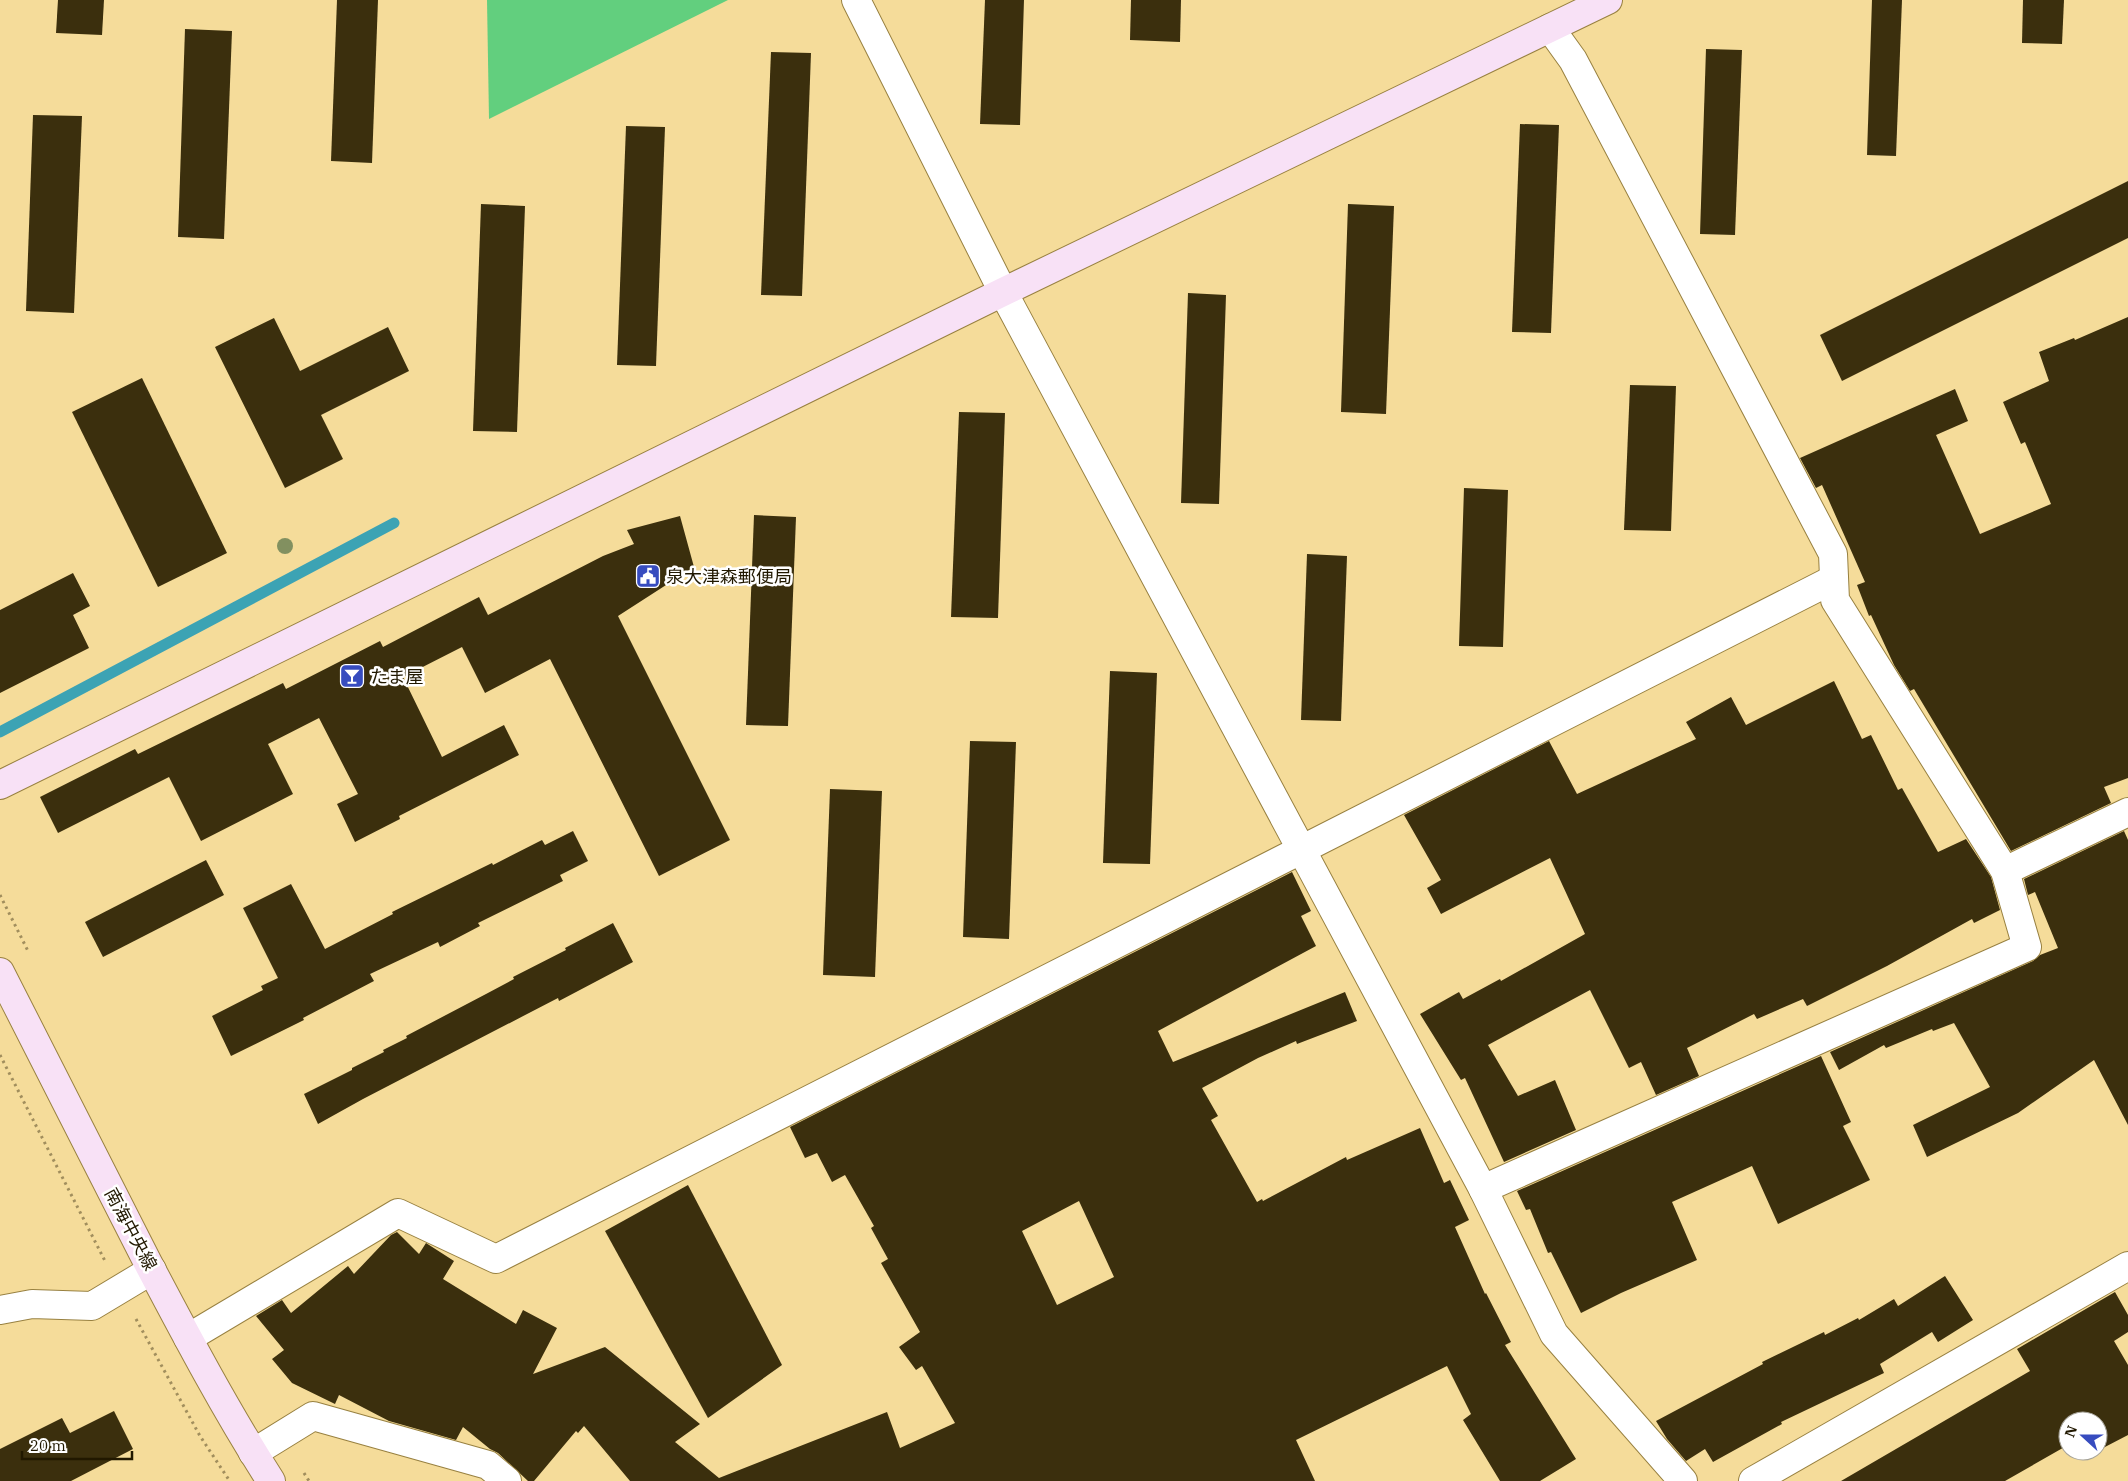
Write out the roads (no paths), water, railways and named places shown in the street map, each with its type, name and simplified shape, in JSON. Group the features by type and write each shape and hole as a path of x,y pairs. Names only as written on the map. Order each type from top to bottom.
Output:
{"street":[{"path":"856,0 1003,292 1483,1189 1554,1334 1683,1481"},
{"path":"0,785 1003,292 1608,0"},
{"path":"1483,1189 2027,947 2005,871 1835,600 1833,554 1573,60 1550,28"},
{"path":"188,1338 398,1213 496,1259 1834,579"},
{"path":"2005,871 2128,812"},
{"name":"南海中央線","path":"0,972 188,1338 253,1453 271,1481"},
{"path":"1753,1481 2127,1268"},
{"path":"0,1310 32,1304 92,1306 152,1270"},
{"path":"253,1453 313,1416 488,1465 507,1481"}],"waterway":[{"path":"0,732 394,523"}],"place":[{"name":"泉大津森郵便局","path":"648,576"},
{"name":"たま屋","path":"352,676"}]}
